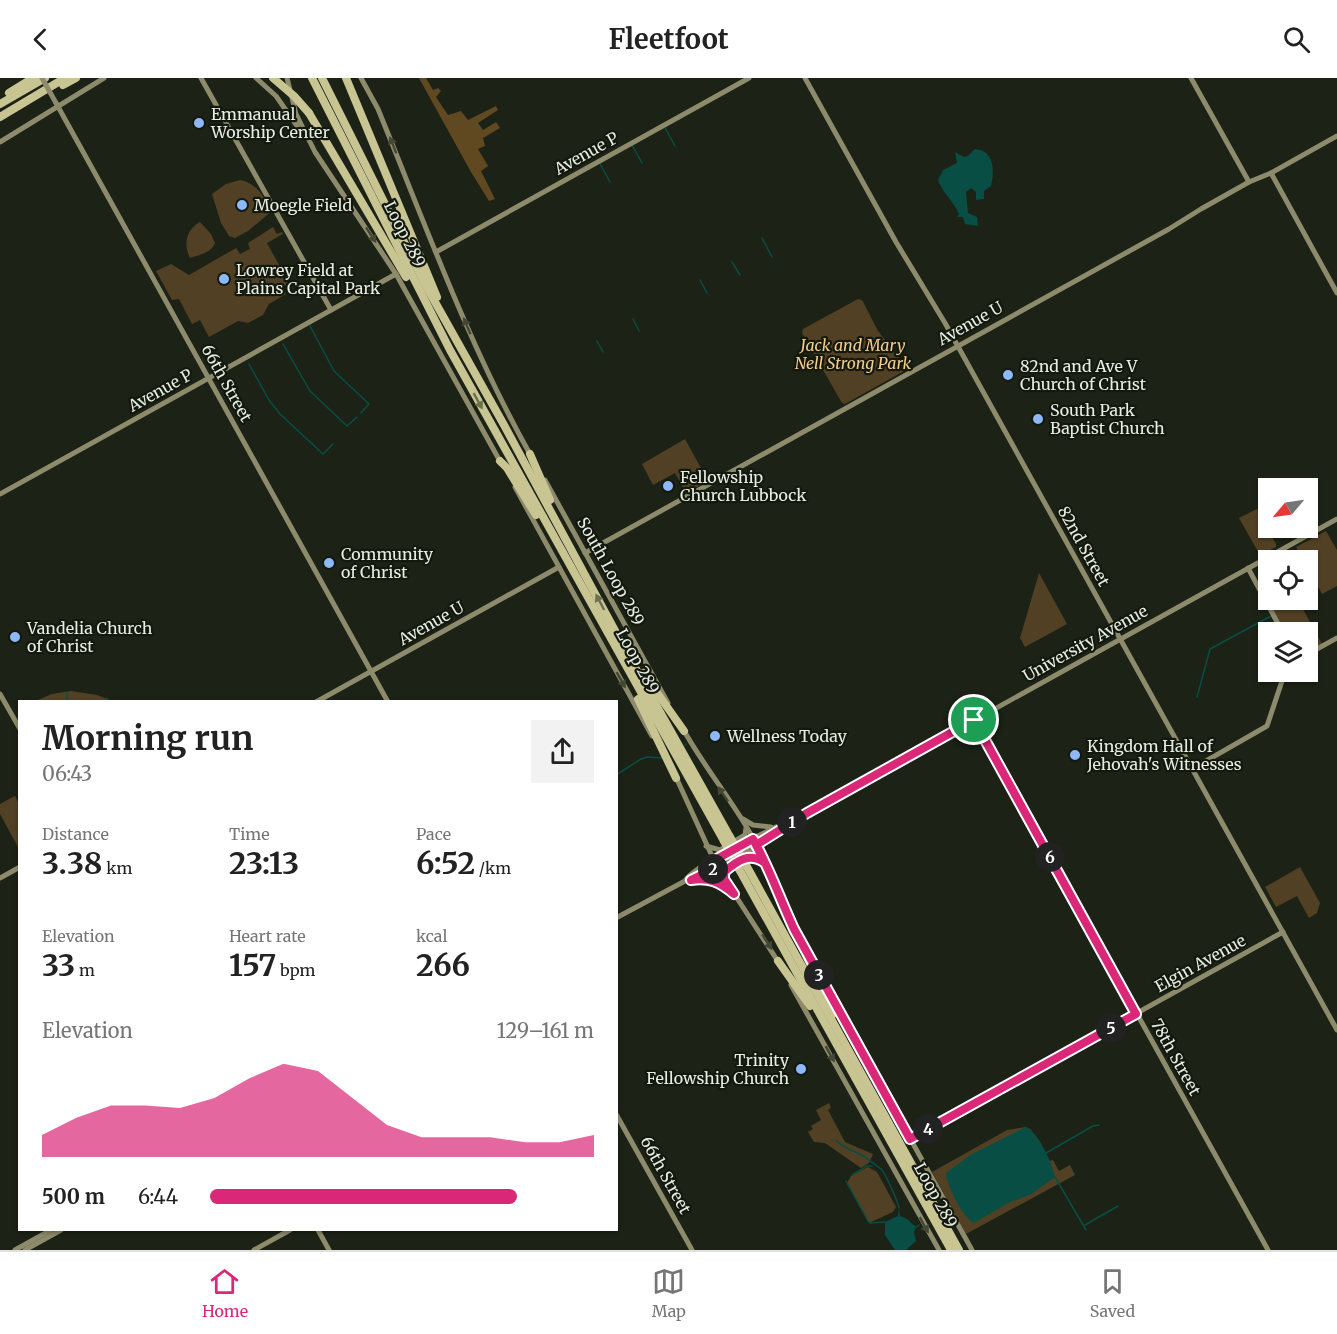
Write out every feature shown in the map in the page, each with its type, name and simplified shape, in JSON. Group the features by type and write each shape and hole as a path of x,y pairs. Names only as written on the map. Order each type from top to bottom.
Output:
{"highway":[{"path":"0,99 33,78"},
{"path":"0,104 43,78"},
{"path":"0,117 66,78"},
{"path":"41,92 56,88 76,78"},
{"path":"273,78 309,113 450,350"},
{"name":"Loop 289","path":"312,78 450,350 624,664 845,1043 960,1250"},
{"name":"Loop 289","path":"322,78 422,278 565,537 727,839"},
{"path":"346,78 460,347"},
{"path":"530,453 565,537"},
{"path":"500,461 507,468 588,599"},
{"path":"627,653 633,658 672,717 684,731"},
{"path":"624,664 676,778"},
{"name":"Loop 289","path":"743,867 951,1250"},
{"path":"794,929 845,1043"},
{"path":"778,961 843,1054"}],"main road":[{"name":"66th Street","path":"43,78 387,700"},
{"path":"0,141 105,78"},
{"path":"201,78 331,310"},
{"path":"256,78 276,96 396,274 676,778 715,864 778,961 939,1250"},
{"path":"288,78 296,114 315,152"},
{"name":"South Loop 289","path":"363,78 482,360 530,453 705,768 745,824 794,929 972,1250"},
{"name":"Avenue P","path":"436,252 749,78"},
{"name":"82nd Street","path":"805,78 957,346 1337,1030"},
{"path":"1191,78 1249,182"},
{"name":"Avenue U","path":"585,553 1249,182 1271,173 1337,136"},
{"path":"1271,173 1337,293"},
{"name":"Avenue P","path":"0,494 396,274"},
{"name":"University Avenue","path":"688,880 688,875 700,868 715,864 756,845 783,826 1337,519"},
{"name":"Avenue U","path":"320,700 559,567"},
{"path":"1248,568 1277,622"},
{"path":"1318,648 1337,638"},
{"path":"1192,769 1267,726 1282,682"},
{"path":"0,694 18,726"},
{"name":"78th Street","path":"974,720 1268,1250"},
{"path":"736,813 753,825 776,827"},
{"path":"706,846 716,850 728,845 745,835 745,824"},
{"name":"University Avenue","path":"618,917 688,880 753,839 776,827 783,826"},
{"path":"765,863 763,848 770,837"},
{"path":"700,868 707,858 706,846"},
{"path":"724,879 723,874 726,870 747,858 754,856 765,863"},
{"path":"0,878 18,868"},
{"path":"688,880 716,881 734,894"},
{"name":"Elgin Avenue","path":"910,1139 1283,932"},
{"name":"66th Street","path":"618,1118 692,1250"},
{"path":"15,1250 49,1231"},
{"path":"25,1250 59,1231"},
{"path":"254,1250 288,1231"},
{"path":"319,1231 329,1250"}],"green space":[{"name":"Moegle Field","path":"240,180 255,187 272,211 248,231 235,238 229,236 221,223 212,194 226,184"},
{"path":"200,222 211,234 215,243 208,251 190,258 187,238 195,225"},
{"name":"Lowrey Field at Plains Capital Park","path":"273,227 277,234 282,232 283,234 267,243 289,283 282,287 286,294 269,304 263,315 248,323 238,321 209,337 200,320 192,324 179,299 172,300 156,271 171,264 189,275 236,248 240,254 250,249 248,243"},
{"name":"Jack and Mary Nell Strong Park","path":"858,299 862,300 878,331 905,366 904,371 845,404 842,403 802,333 803,329"},
{"path":"685,439 708,481 686,493 675,473 653,485 642,464"},
{"path":"1257,509 1258,538 1273,538 1276,547 1258,551 1239,518"},
{"path":"1326,531 1337,550 1337,586 1322,594 1318,587 1318,550 1298,550 1296,547 1313,538 1318,538 1318,535"},
{"path":"1039,573 1067,624 1025,647 1020,638"},
{"path":"1273,610 1303,610 1310,622 1280,622"},
{"path":"71,691 97,695 110,700 38,700 52,694"},
{"path":"15,796 18,802 18,847 0,814 0,804"},
{"path":"1300,867 1320,903 1317,913 1309,918 1297,896 1276,907 1265,887"},
{"path":"829,1103 831,1108 828,1110 845,1142 873,1154 869,1163 861,1168 825,1143 814,1142 808,1132 813,1129 811,1126 821,1120 816,1110"},
{"path":"1026,1127 1032,1130 1030,1132 1033,1136 1035,1135 1050,1161 1053,1160 1059,1171 1070,1165 1075,1175 966,1234 932,1172 1007,1130"},
{"path":"868,1167 877,1172 896,1207 893,1212 869,1223 847,1183 851,1176"}],"shaded area":[{"path":"419,78 426,78 433,90 438,88 441,91 436,97 448,115 461,111 468,120 496,106 498,110 478,123 483,130 496,122 500,128 483,138 485,146 478,149 488,166 481,171 495,199 489,201"}],"water":[{"path":"975,149 986,153 993,168 991,186 984,191 984,199 976,200 976,192 971,188 966,192 968,213 977,217 978,226 965,224 963,217 957,217 959,214 957,210 938,180 943,170 957,163 955,152 964,157"},
{"path":"1026,1127 1036,1135 1048,1157 1055,1177 1030,1195 1010,1202 974,1223 965,1215 956,1201 946,1173 972,1154"},
{"path":"899,1208 900,1216 916,1227 914,1232 916,1241 906,1250 895,1250 885,1235 885,1222 898,1216"}],"waterway":[{"path":"664,126 675,146"},
{"path":"632,145 642,163"},
{"path":"599,162 610,182"},
{"path":"762,238 772,257"},
{"path":"732,262 740,275"},
{"path":"700,280 707,293"},
{"path":"633,319 639,331"},
{"path":"310,326 334,371 369,404 361,413"},
{"path":"597,341 603,352"},
{"path":"283,344 310,391 347,426 357,417"},
{"path":"249,364 269,400 280,414 323,454 333,444"},
{"path":"1197,697 1210,649 1271,616"},
{"path":"67,692 67,700"},
{"path":"618,774 641,759 662,758"},
{"path":"1046,1153 1093,1126 1099,1125"},
{"path":"836,1140 881,1169 899,1208"},
{"path":"852,1175 867,1166 872,1166"},
{"path":"1055,1177 1086,1230"},
{"path":"846,1181 868,1221 870,1223 885,1222"},
{"path":"1085,1225 1118,1206"}],"place":[{"name":"Emmanual Worship Center","path":"199,123"},
{"name":"Moegle Field","path":"242,205"},
{"name":"Lowrey Field at Plains Capital Park","path":"224,279"},
{"name":"82nd and Ave V Church of Christ","path":"1008,375"},
{"name":"South Park Baptist Church","path":"1038,419"},
{"name":"Fellowship Church Lubbock","path":"668,486"},
{"name":"Community of Christ","path":"329,563"},
{"name":"Vandelia Church of Christ","path":"15,637"},
{"name":"Wellness Today","path":"715,736"},
{"name":"Kingdom Hall of Jehovah's Witnesses","path":"1075,755"},
{"name":"Trinity Fellowship Church","path":"801,1069"}],"route":[{"path":"974,720 783,826 778,832 756,845 765,863 757,857 750,856 723,874 734,894 716,881 691,880 717,867 713,861 753,839 756,845 759,849 794,929 910,1139 1136,1014 974,720"}]}
